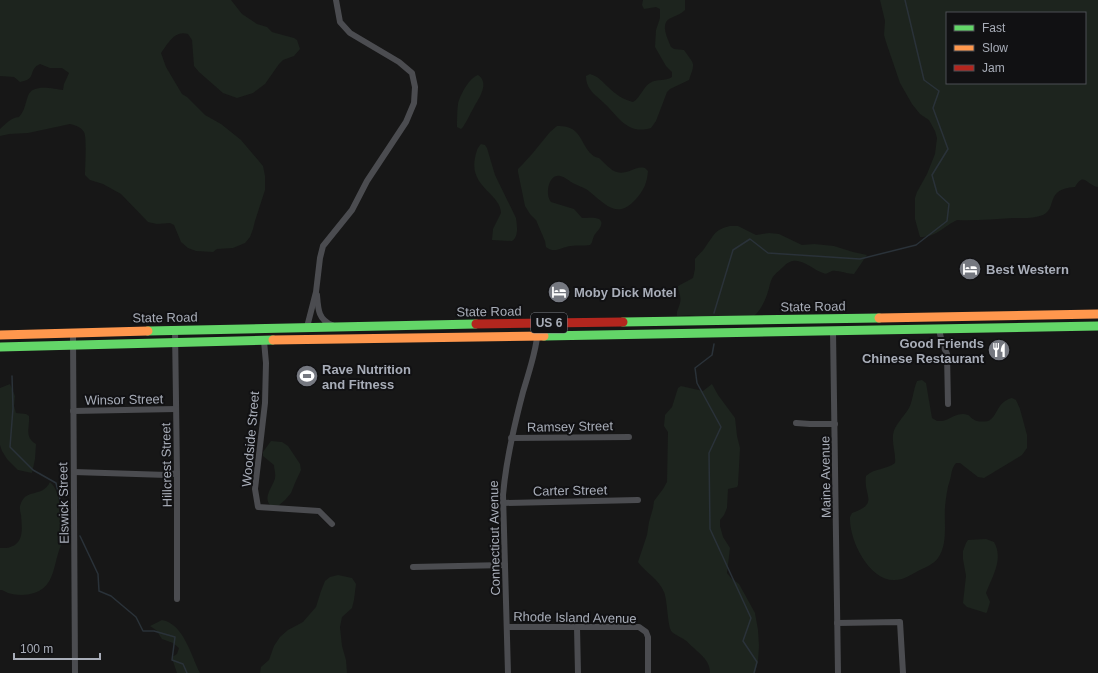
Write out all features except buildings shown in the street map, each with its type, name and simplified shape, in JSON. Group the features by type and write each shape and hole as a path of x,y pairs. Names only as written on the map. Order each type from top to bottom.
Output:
{"main road":[{"name":"State Road","path":"0,335 338,326 1098,314"},
{"name":"State Road","path":"0,347 538,335 1098,326"}],"street":[{"path":"307,327 316,292 323,246 352,210 367,180 406,122 414,103 415,87 412,73 403,65 350,33 340,22 336,0"},
{"path":"316,292 319,314 326,323 338,326"},
{"path":"1048,315 1049,327"},
{"name":"Connecticut Avenue","path":"508,673 503,503 504,476 511,438 538,335 539,323"},
{"path":"370,326 372,339"},
{"path":"939,329 942,343 947,354 948,404"},
{"name":"Hillcrest Street","path":"175,330 177,599"},
{"name":"Maine Avenue","path":"833,331 838,673"},
{"name":"Elswick Street","path":"73,333 75,673"},
{"name":"Woodside Street","path":"264,341 266,363 266,403 255,489 258,507 319,511 332,524"},
{"name":"Winsor Street","path":"73,411 176,409"},
{"path":"796,423 835,424"},
{"name":"Ramsey Street","path":"511,438 629,437"},
{"path":"74,472 167,475 177,472"},
{"name":"Carter Street","path":"503,503 638,500"},
{"path":"413,567 505,565"},
{"path":"838,623 900,622 903,673"},
{"name":"Rhode Island Avenue","path":"507,627 639,627 648,637 648,673"},
{"path":"577,627 578,673"}],"shaded area":[{"path":"0,0 231,0 242,14 257,24 267,27 272,32 297,40 300,49 294,56 283,60 265,84 253,93 237,98 223,93 194,66 192,40 188,34 183,33 175,36 161,53 166,67 182,94 205,115 221,124 241,140 263,166 265,190 250,237 245,243 233,248 217,249 213,252 196,251 188,248 181,242 174,225 170,223 157,224 148,222 121,194 103,184 90,180 85,175 85,135 83,130 76,126 70,124 28,133 0,136 0,129 13,118 19,117 24,109 30,92 38,88 63,90 69,73 62,68 50,68 40,64 36,66 31,77 25,81 20,82 14,77 0,76"},
{"path":"643,0 685,0 685,10 667,20 665,31 671,47 674,49 684,50 692,61 693,69 689,80 667,92 656,121 651,128 643,130 624,124 592,92 586,81 586,76 590,74 596,76 611,90 626,100 633,102 650,83 672,77 672,72 666,66 655,47 656,30 660,18 660,9 656,7 644,9 642,5"},
{"path":"880,0 1098,0 1098,187 1083,179 1078,182 1075,187 1065,188 1059,191 1055,195 1050,208 1043,215 1028,218 957,220 936,233 926,237 920,237 915,219 915,198 935,154 937,138 929,120 920,114 912,104 900,83 884,35 885,21"},
{"path":"478,75 483,82 482,91 461,129 457,127 457,110 459,100 468,83"},
{"path":"557,126 565,126 573,129 586,148 614,171 621,173 637,168 645,168 648,171 645,186 639,196 630,205 618,209 607,206 588,190 563,177 556,176 553,178 550,182 548,190 549,199 551,202 574,209 582,218 599,219 601,221 601,226 590,245 571,246 552,250 546,247 536,220 525,206 518,169"},
{"path":"481,144 485,145 487,148 495,175 516,218 517,234 512,241 492,240 493,229 501,213 500,206 481,183 474,168 475,158"},
{"path":"730,226 738,226 756,235 769,233 779,234 802,245 814,244 834,246 867,255 854,274 832,271 824,274 803,262 793,261 788,263 774,276 760,310 754,316 713,319 689,315 677,316 677,311 680,305 678,286 693,278 695,259 715,233"},
{"path":"922,380 926,383 932,418 937,421 965,414 969,415 974,420 982,422 988,421 1007,400 1012,398 1016,400 1027,435 1027,448 1022,455 984,478 978,477 960,463 956,463 952,469 947,490 945,507 945,533 943,546 938,558 929,566 910,576 898,580 886,579 869,567 862,558 853,537 850,517 852,513 866,506 868,502 866,476 869,473 888,467 895,463 893,439 894,431 897,424 909,408 917,381"},
{"path":"10,384 15,396 14,406 16,413 26,414 29,416 28,432 32,441 36,444 32,473 18,470 7,459 0,445 0,388"},
{"path":"712,384 735,418 740,448 738,485 737,487 728,489 727,508 720,520 720,526 723,537 730,548 727,573 739,584 755,613 759,646 758,661 755,673 710,673 709,665 703,656 670,629 662,587 638,562 647,535 654,501 667,482 668,432 664,426 665,415 672,407 678,388 681,386 703,391"},
{"path":"271,441 282,442 288,446 300,464 301,470 291,493 278,506 270,505 268,502 268,495 275,478 275,473 274,465 263,456 263,452"},
{"path":"50,482 58,495 61,523 67,536 58,554 53,573 43,588 34,593 18,595 0,590 0,548 6,548 16,544 21,536 20,508 24,498 43,490"},
{"path":"986,539 994,542 998,555 996,568 986,593 990,602 986,613 967,607 963,603 966,576 963,551 968,540"},
{"path":"338,575 352,578 356,584 352,608 342,617 340,627 347,673 260,673 261,667 269,660 274,646 280,637 288,630 303,622 316,607 325,581 330,577"},
{"path":"162,620 170,623 181,634 200,673 177,673 172,657 177,654 179,648 173,643 162,639 156,630 150,626"}],"waterway":[{"path":"714,313 733,250 750,239 768,253 860,259 916,245 947,221 949,204 937,193 932,175 948,149 933,108 939,91 924,80 905,0"},
{"path":"714,344 712,355 695,368 697,383 721,427 709,453 710,529 751,618 743,641 757,662 754,673"},
{"path":"12,376 13,408 10,447 33,470 56,483 67,528"},
{"path":"80,536 98,574 99,591 111,596 136,617 143,631 154,631 175,637 172,660 183,664 187,673"}],"traffic: fast":[{"path":"623,322 879,318"},
{"path":"148,331 476,324"},
{"path":"544,336 1098,326"},
{"path":"0,347 273,340"}],"traffic: slow":[{"path":"879,318 1098,314"},
{"path":"0,335 148,331"},
{"path":"273,340 544,336"}],"traffic: jam":[{"path":"476,324 623,322"}],"place":[{"name":"Best Western","path":"970,269"},
{"name":"Moby Dick Motel","path":"559,292"},
{"name":"Good Friends Chinese Restaurant","path":"999,350"},
{"name":"Rave Nutrition and Fitness","path":"307,376"}]}
